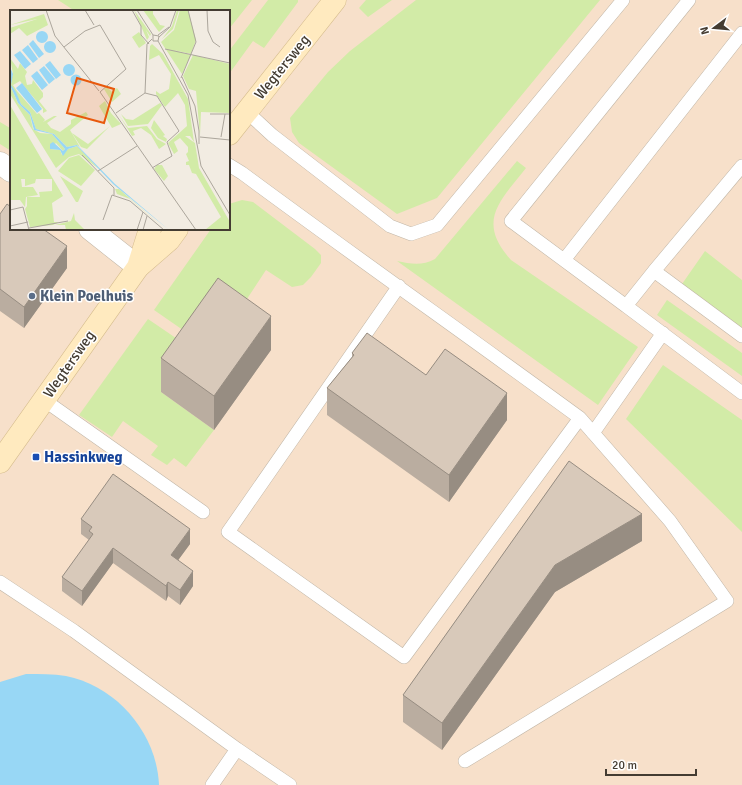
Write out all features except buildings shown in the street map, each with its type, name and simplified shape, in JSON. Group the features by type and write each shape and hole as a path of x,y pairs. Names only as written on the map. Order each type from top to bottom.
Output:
{"street":[{"name":"Wegtersweg","path":"230,133 335,0"},
{"path":"0,163 10,170"},
{"path":"91,230 138,267"},
{"name":"Wegtersweg","path":"138,267 150,230"},
{"name":"Wegtersweg","path":"0,462 138,267 169,240 176,230"}],"lane":[{"path":"246,112 272,135 390,226 411,234 437,224 623,0"},
{"path":"689,0 511,221 742,393"},
{"path":"564,260 742,33"},
{"path":"230,166 349,252 399,286 580,418 670,521 727,601 465,761"},
{"path":"626,306 742,166"},
{"path":"654,271 742,336"},
{"path":"399,286 228,532 404,657 580,418"},
{"path":"593,433 663,333"},
{"name":"Wegtersweg","path":"44,400 69,416 203,512"},
{"path":"0,582 74,631 237,749 290,785"},
{"path":"212,785 237,749"}],"shaded area":[{"path":"0,0 742,0 742,785 0,785"}],"green space":[{"path":"58,0 252,0 230,28 230,10 73,10"},
{"path":"268,0 298,0 264,48 253,41 230,73 230,50"},
{"path":"366,0 392,0 368,17 359,8"},
{"path":"416,0 600,0 437,198 397,214 299,143 292,132 290,118 328,72 350,51"},
{"path":"0,122 10,128 10,150 0,144"},
{"path":"517,161 526,168 501,201 496,212 494,222 495,234 501,246 511,260 638,347 598,405 397,261 416,264 426,263 435,259"},
{"path":"242,200 253,202 315,249 321,255 321,263 303,285 292,287 266,270 237,314 193,337 154,310 210,230 230,230 230,204"},
{"path":"705,251 742,280 742,328 682,284"},
{"path":"667,300 742,353 742,376 657,315"},
{"path":"148,319 192,349 161,392 214,430 186,467 174,458 167,465 151,455 158,446 123,421 112,437 79,415"},
{"path":"663,365 742,420 742,532 626,419"}],"water":[{"path":"26,674 61,675 85,681 102,690 117,701 131,715 151,748 157,766 159,785 0,785 0,682"}],"place":[{"name":"Klein Poelhuis","path":"32,296"},
{"name":"Hassinkweg","path":"36,457"}]}
